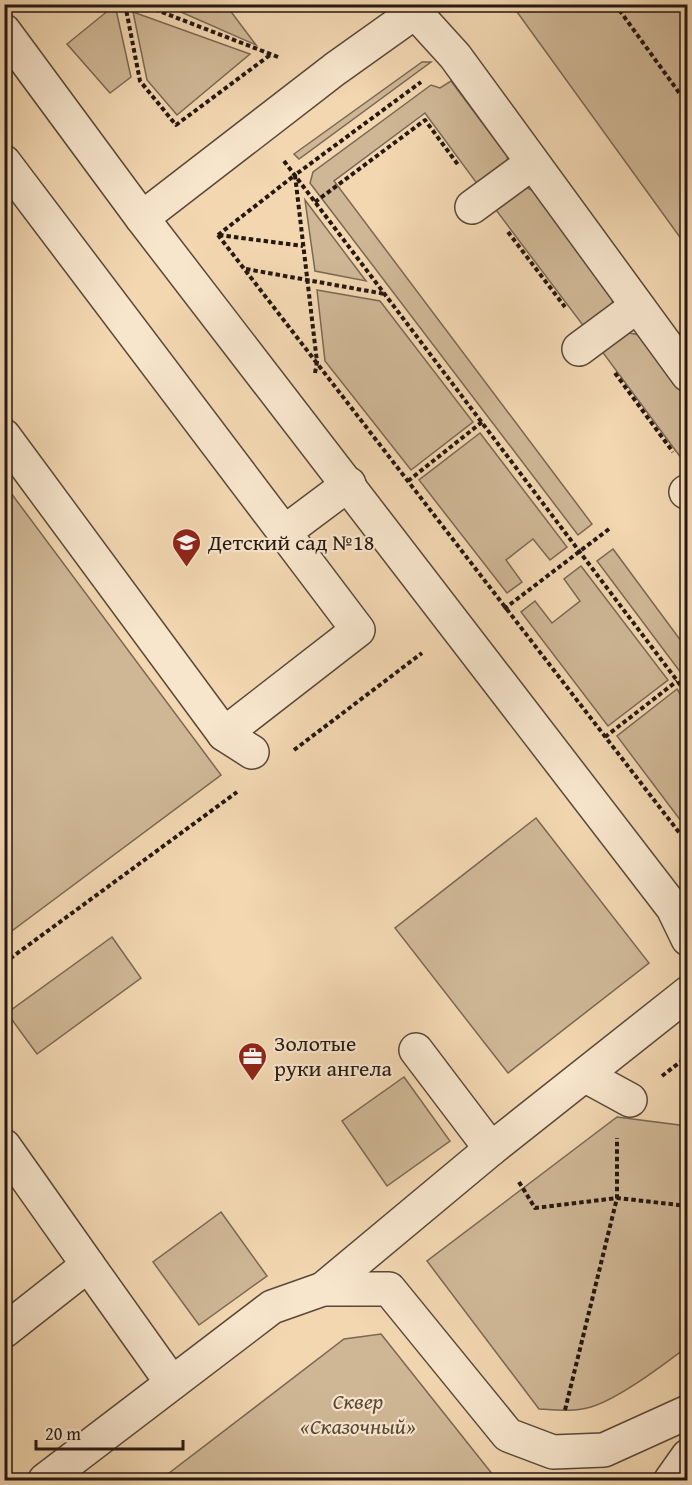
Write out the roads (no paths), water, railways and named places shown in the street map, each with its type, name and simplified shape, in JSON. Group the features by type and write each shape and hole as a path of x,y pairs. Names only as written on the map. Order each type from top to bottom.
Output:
{"street":[{"path":"142,218 415,8 455,56 687,375"},
{"path":"4,31 142,218 303,424 673,908 687,939"},
{"path":"4,162 286,531 358,630 224,734"},
{"path":"478,203 532,163"},
{"path":"585,345 637,306"},
{"path":"4,436 224,734 252,752"},
{"path":"286,531 349,484"},
{"path":"45,1480 272,1308 323,1289 491,1149 586,1076 687,993"},
{"path":"416,1050 491,1149"},
{"path":"586,1076 630,1100"},
{"path":"4,1146 172,1383"},
{"path":"4,1331 88,1265"},
{"path":"323,1289 389,1288 508,1435 553,1452 604,1450 687,1412"},
{"path":"671,1480 687,1456"}],"place":[{"name":"Детский сад №18","path":"187,568"},
{"name":"Золотые руки ангела","path":"253,1082"}],"park label":[{"name":"Сквер «Сказочный»","path":"358,1414"}]}
